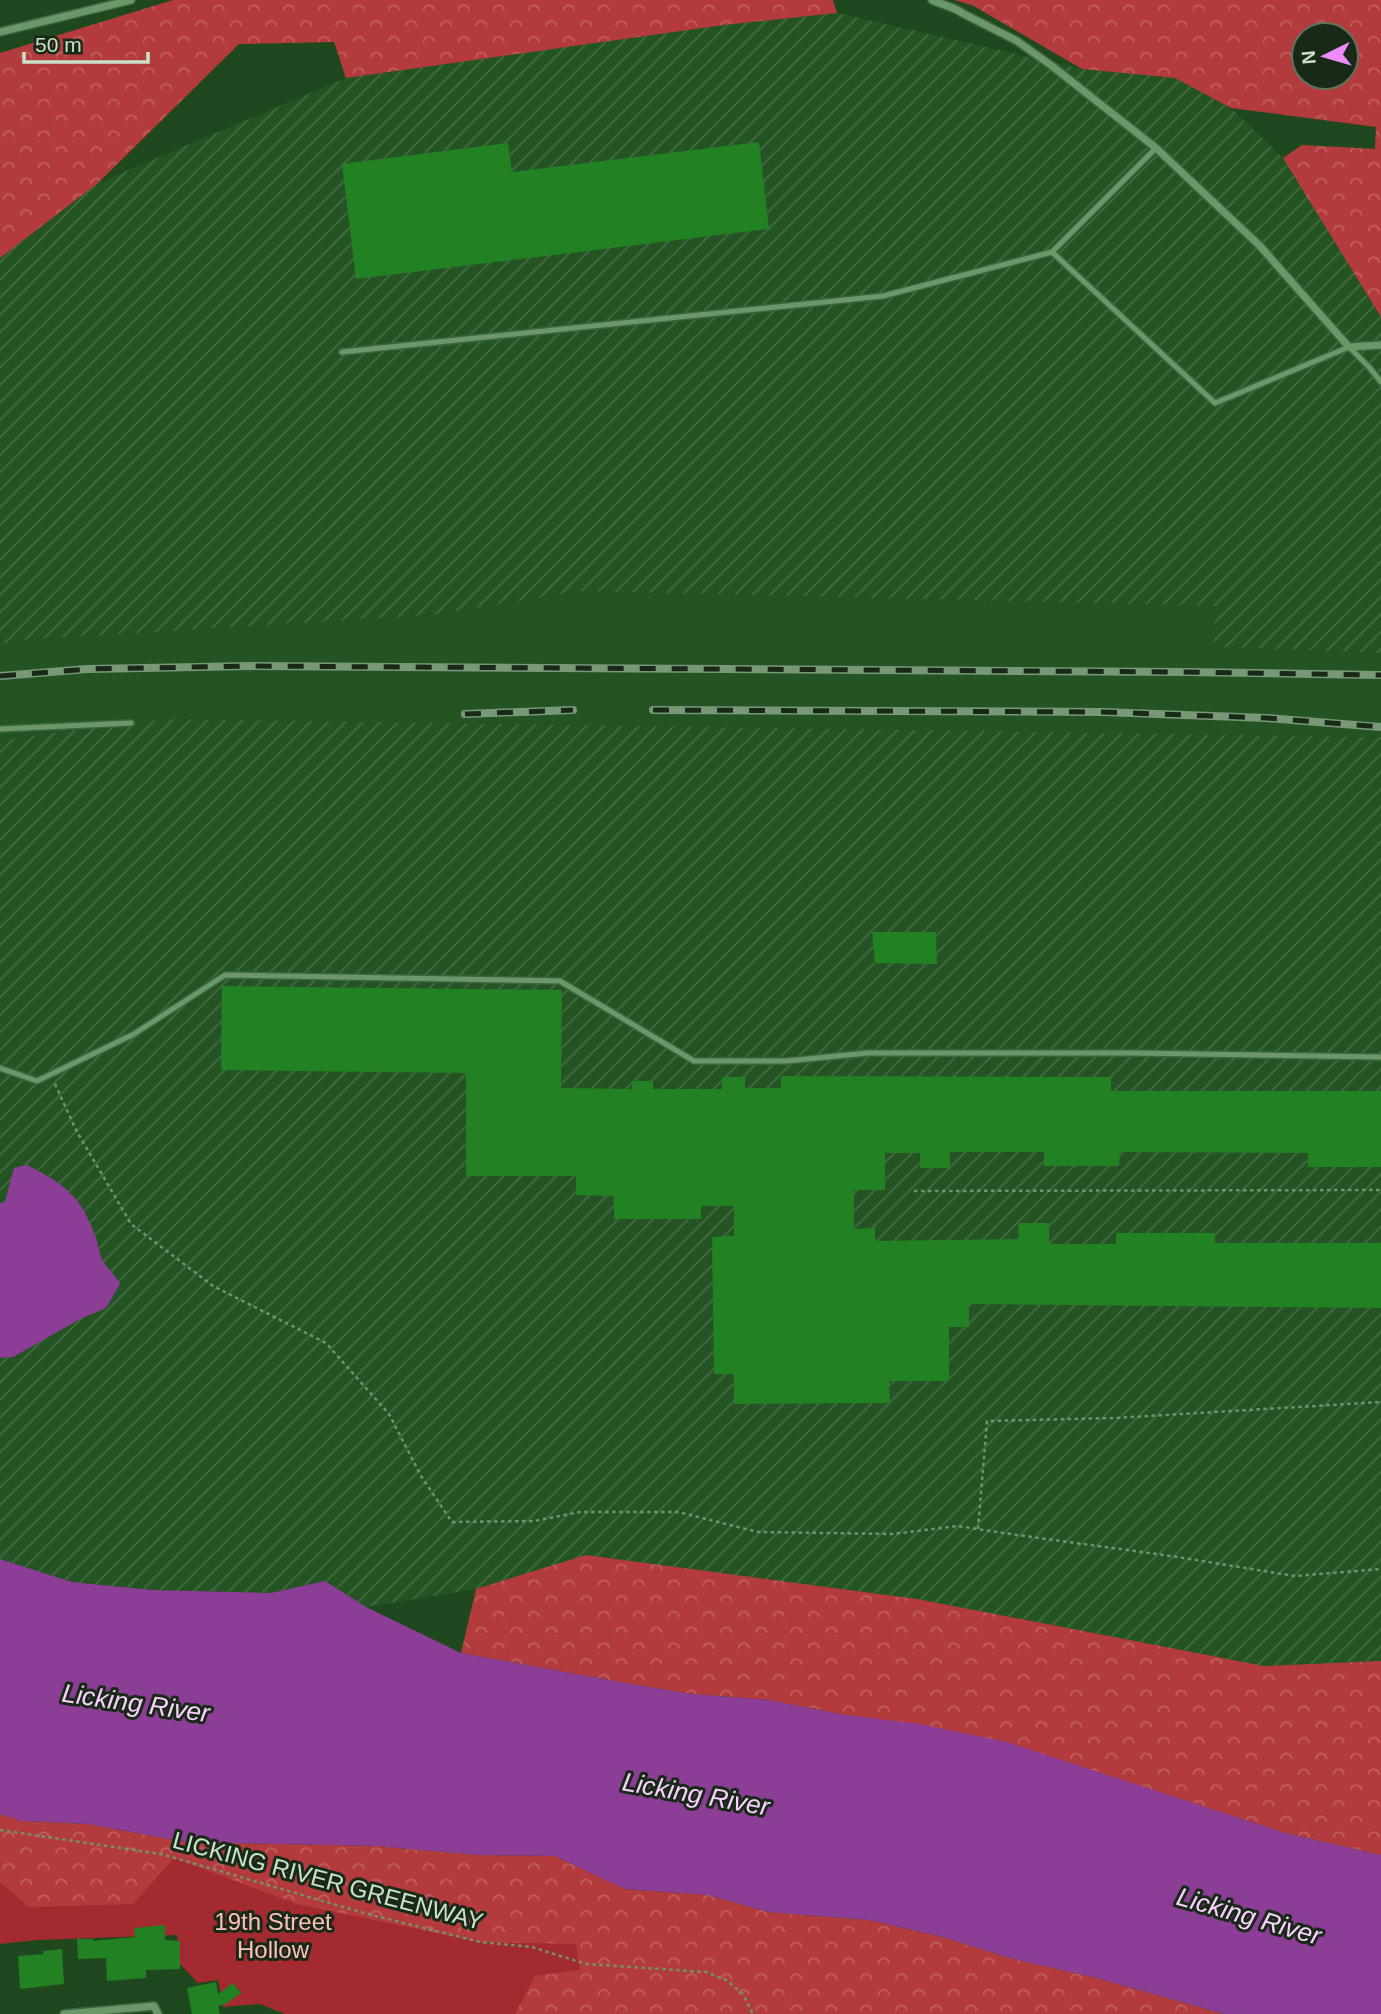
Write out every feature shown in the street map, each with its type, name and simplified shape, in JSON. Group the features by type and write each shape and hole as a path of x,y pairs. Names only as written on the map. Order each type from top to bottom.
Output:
{"street":[{"path":"0,32 131,0"},
{"path":"932,0 960,10 1017,41 1156,148 1260,246 1349,347 1381,345"},
{"path":"64,2014 156,2010"}],"lane":[{"path":"342,352 883,296 1052,252 1156,148"},
{"path":"1052,252 1214,403 1349,347 1381,383"},
{"path":"0,729 131,723"},
{"path":"0,1068 37,1081 134,1034 225,975 559,981 694,1061 787,1061 867,1053 1381,1056"}],"path":[{"path":"51,1074 76,1130 131,1224 213,1286 326,1343 389,1414 421,1476 452,1522 534,1521 580,1511 678,1512 758,1532 893,1534 957,1525 1295,1576 1381,1569"},
{"path":"914,1191 1381,1190"},
{"path":"978,1529 987,1421 1115,1418 1381,1402"},
{"name":"LICKING RIVER GREENWAY","path":"0,1830 161,1854 364,1913 480,1942 531,1947 586,1964 706,1972 726,1980 743,1994 753,2014"}],"shaded area":[{"path":"837,13 1082,69 1175,78 1231,108 1283,158 1381,317 1381,653 1213,647 1216,606 580,591 432,615 22,640 0,644 0,258 98,183 346,78 724,25"},
{"path":"580,591 1217,606 1214,647 1381,653 1381,737 166,719 0,740 0,644 22,640 432,615"},
{"path":"166,719 1381,737 1381,1661 1264,1666 917,1599 586,1555 476,1589 366,1607 325,1581 271,1593 152,1590 72,1582 0,1559 0,740"}],"green space":[{"path":"173,0 833,0 837,13 724,25 346,78 334,42 239,44 98,183 0,258 0,53"},
{"path":"954,0 1381,0 1381,317 1283,158 1302,145 1375,149 1376,127 1231,108 1175,78 1082,69 972,5"},
{"path":"586,1555 917,1599 1264,1666 1381,1661 1381,1855 1285,1833 1105,1775 840,1714 769,1700 692,1694 636,1685 461,1653 476,1589"},
{"name":"19th Street Hollow","path":"0,1814 22,1821 185,1842 226,1842 748,1932 814,2014 285,2014 260,2004 223,2007 218,1980 198,1983 180,1964 177,1935 0,1944"},
{"path":"0,1814 22,1821 89,1824 185,1842 376,1846 480,1855 555,1856 625,1889 708,1895 768,1912 869,1920 943,1937 1010,1958 1097,1978 1224,2014 515,2014 535,1976 580,1970 576,1944 480,1942 297,1904 174,1858 133,1904 29,1907 0,1882"}],"water":[{"path":"27,1165 61,1185 77,1200 95,1235 103,1261 120,1284 106,1308 82,1318 13,1357 0,1358 0,1203 5,1202 14,1168"},
{"name":"Licking River","path":"0,1559 72,1582 152,1590 271,1593 325,1581 366,1607 461,1653 692,1694 769,1700 840,1714 919,1724 1007,1742 1285,1833 1381,1855 1381,2014 1224,2014 1097,1978 1010,1958 943,1937 869,1920 768,1912 708,1895 625,1889 555,1856 480,1855 376,1846 185,1842 89,1824 22,1821 0,1814"}],"building":[{"path":"759,142 769,229 356,279 342,164 508,143 512,172"},
{"path":"872,932 936,932 937,964 875,963"},
{"path":"222,986 562,990 561,1088 632,1089 632,1081 653,1081 653,1089 722,1089 722,1077 745,1077 745,1088 781,1088 781,1076 1111,1077 1111,1091 1381,1091 1381,1167 1308,1167 1308,1153 1120,1152 1119,1166 1044,1166 1044,1152 950,1152 950,1168 920,1168 920,1153 885,1153 885,1190 854,1190 854,1229 875,1228 875,1241 1019,1239 1018,1223 1049,1223 1049,1244 1116,1244 1116,1233 1215,1233 1215,1243 1381,1243 1381,1308 969,1304 969,1327 949,1327 949,1381 889,1381 890,1403 734,1404 734,1374 714,1374 712,1237 734,1236 734,1206 701,1206 701,1219 614,1219 614,1196 576,1195 576,1176 466,1176 466,1073 221,1070"},
{"path":"165,1925 165,1940 180,1941 180,1969 146,1970 146,1978 107,1981 106,1958 78,1959 77,1939 93,1941 135,1937 134,1928"},
{"path":"62,1949 64,1984 20,1989 18,1956"},
{"path":"216,1982 218,1994 233,1983 241,1993 226,2004 218,2006 220,2014 192,2014 187,1988"}],"railway":[{"path":"0,676 88,669 252,666 1381,675"},
{"path":"465,714 573,710"},
{"path":"653,710 1103,712 1267,718 1381,727"}]}
